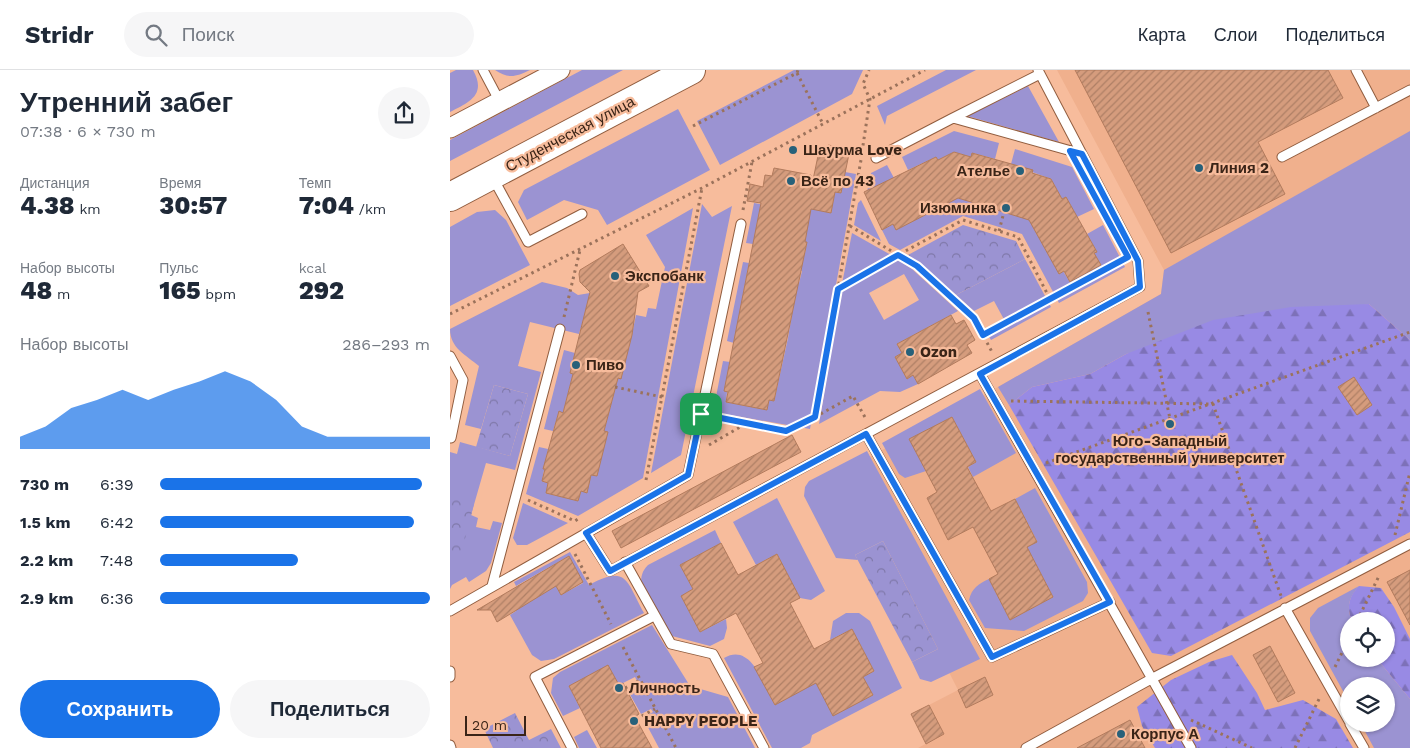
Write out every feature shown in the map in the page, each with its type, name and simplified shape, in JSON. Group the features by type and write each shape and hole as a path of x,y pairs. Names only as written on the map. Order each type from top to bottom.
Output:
{"main road":[{"name":"Студенческая улица","path":"450,197 691,70"}],"street":[{"path":"450,128 560,70"}],"lane":[{"path":"483,70 500,102"},
{"path":"1356,70 1376,108"},
{"path":"586,533 610,571 1140,287 1138,261 1039,72 876,158"},
{"path":"1282,157 1410,90"},
{"path":"953,118 1082,154"},
{"path":"492,175 528,242 582,214"},
{"path":"450,611 688,475 741,224"},
{"path":"492,586 560,330"},
{"path":"450,356 463,380 451,438"},
{"path":"980,374 1191,748"},
{"path":"869,432 992,657 1110,602"},
{"path":"1026,748 1153,678 1410,544"},
{"path":"625,562 671,644 713,654 764,748"},
{"path":"1286,608 1340,704"},
{"path":"572,748 535,677 654,616"},
{"path":"450,672 450,678"},
{"path":"1355,732 1364,748"}],"path":[{"path":"815,417 850,226 870,99 863,84 869,70"},
{"path":"450,314 702,188 925,70"},
{"path":"693,126 797,71 823,124"},
{"path":"741,224 752,162"},
{"path":"638,485 646,480 702,188"},
{"path":"998,230 1004,212"},
{"path":"838,289 963,220 1018,237 1050,299"},
{"path":"850,226 917,266 974,318 983,335 1128,257"},
{"path":"560,330 580,249"},
{"path":"1148,312 1170,419"},
{"path":"1034,467 1410,332"},
{"path":"615,387 662,397"},
{"path":"701,414 786,431 853,396 869,432"},
{"path":"996,400 1213,404"},
{"path":"1213,404 1286,608"},
{"path":"1362,612 1390,555 1410,472"},
{"path":"516,495 576,521 583,516"},
{"path":"625,688 640,680"},
{"path":"636,719 656,709"},
{"path":"1170,710 1252,748"}],"shaded area":[{"name":"Юго-Западный государственный университет","path":"1057,70 1410,70 1410,748 918,748 944,734 929,705 958,690 847,469 991,391 1161,294 1164,270"}],"green space":[{"path":"456,70 473,70 478,86 474,97 450,112 450,73"},
{"path":"495,70 530,70 508,76"},
{"path":"582,70 623,70 450,161 450,140"},
{"path":"794,70 863,70 852,94 720,165 697,121"},
{"path":"946,70 976,70 887,116 885,125 877,106"},
{"path":"1028,86 1059,142 967,116"},
{"path":"678,109 710,170 607,225 598,210 564,200 527,220 518,202 524,190"},
{"path":"954,131 999,143 995,159 973,153 971,157 954,152 938,160 936,157 908,170 902,157"},
{"path":"1410,131 1410,340 1369,304 1126,354 1090,374 1032,387 1009,405 998,387 1161,294 1164,270"},
{"path":"1015,149 1072,167 1094,209 1077,217 1066,197 1062,199 1051,179 1011,164"},
{"path":"887,165 894,178 866,197 871,173"},
{"path":"845,172 856,174 810,429 713,412 723,361 730,362 726,402 767,410 769,400 774,401 788,338 797,283 799,283 802,271 799,270 807,242 805,242 803,206 831,213 835,192 841,193"},
{"path":"957,191 958,198 979,204 1024,209 1070,282 1101,265 1094,253 1097,252 1087,234 1103,225 1125,267 1059,303 1022,234 963,216 900,250 889,244 882,230"},
{"path":"861,200 881,241 854,225 858,203"},
{"path":"754,203 765,205 753,244 746,243"},
{"path":"702,204 712,217 732,206 681,455 651,473"},
{"path":"693,208 643,478 578,516 526,494 539,447 548,449 542,481 548,483 546,493 578,501 581,491 587,493 591,475 597,476 607,432 604,431 618,378 621,378 625,364 621,363 629,348 636,315 646,317 648,308 656,309 665,267 646,235"},
{"path":"495,210 506,220 530,265 450,306 450,227 477,212"},
{"path":"963,225 1016,241 1025,259 956,295 908,255"},
{"path":"852,233 891,255 842,284"},
{"path":"897,259 912,269 958,311 897,344 902,353 895,357 907,379 913,375 918,384 900,392 880,391 819,424 841,291","holes":["904,274 919,300 884,320 869,293"]},
{"path":"1025,259 1051,307 991,340 988,335 1007,325 994,301 974,311 956,295"},
{"path":"743,262 749,263 734,343 727,341"},
{"path":"542,282 567,288 578,295 590,293 599,295 585,314 579,334 530,322 518,366 541,372 515,470 486,463 471,515 478,518 476,527 490,530 493,521 502,523 491,563 486,571 469,582 466,577 452,585 450,589 450,452 457,454 460,442 510,456 528,394 494,385 481,429 465,425 479,366 456,346 450,329"},
{"path":"1369,304 1410,340 1410,532 1171,656 1152,653 1009,405 1032,387 1090,374 1126,354 1213,320 1291,307"},
{"path":"564,350 575,353 570,372 573,374 563,413 559,412 553,431 544,429"},
{"path":"494,385 528,394 510,456 476,447"},
{"path":"980,389 1016,453 973,477 968,467 976,462 952,417 910,439 926,471 905,478 899,474 882,443"},
{"path":"867,451 980,659 931,682 920,679 912,662 938,649 883,541 855,555 858,560 836,558 804,496 805,487 809,481"},
{"path":"1035,488 1087,582 1088,593 1083,601 1024,631 985,628 969,600 976,587 989,579 1010,620 1053,597 1027,547 1037,541 1015,499"},
{"path":"450,498 474,504 458,566 450,564"},
{"path":"777,498 825,591 811,600 800,598 777,554 756,565 733,522"},
{"path":"523,503 568,523 527,545 517,545 513,538"},
{"path":"715,530 721,543 680,565 693,589 681,596 700,632 726,619 727,628 724,639 710,646 672,636 641,582 643,572 648,565"},
{"path":"883,541 938,649 912,662 855,555"},
{"path":"570,552 589,585 612,576 619,576 624,579 644,613 554,659 541,661 532,655 510,615 516,611 507,594 556,586 561,595 583,583 569,556 516,586 514,582"},
{"path":"1359,586 1350,602 1349,612 1340,612 1340,667 1384,667 1392,677 1340,677 1340,686 1310,631 1310,618 1318,608"},
{"path":"1359,586 1381,588 1394,607 1410,639 1410,699 1395,681 1395,677 1392,677 1384,667 1395,667 1395,612 1349,612 1349,606 1353,594"},
{"path":"846,613 859,613 870,621 902,688 812,735 810,743 801,748 772,748 724,658 734,655 742,656 750,661 756,668 775,705 815,681 833,715 873,695 863,677 874,671 852,629 830,640 833,621"},
{"path":"652,625 690,686 728,697 755,748 659,748 643,718 653,712 651,709 641,714 628,691 639,685 635,677 619,685 608,666 569,686 580,708 563,716 551,693 553,678 560,672"},
{"path":"1232,655 1257,693 1265,710 1303,700 1336,719 1340,726 1340,732 1344,732 1353,748 1155,748 1142,726 1137,707 1171,680 1209,662"},
{"path":"1395,681 1410,699 1410,748 1374,748 1365,732 1395,732"},
{"path":"515,713 529,740 551,729 561,748 493,748 484,729"},
{"path":"587,730 597,748 579,748 574,737"}],"building":[{"name":"Линия 2","path":"1075,70 1328,70 1343,98 1258,142 1285,194 1171,253"},
{"path":"828,145 850,149 841,193 835,192 831,213 811,209 805,242 807,242 774,401 769,400 767,410 726,402 728,392 724,391 761,203 747,201 750,184 763,187 765,175 772,176 774,168 811,175 813,180 820,146 828,147"},
{"path":"954,152 971,157 972,153 1033,170 1032,173 1051,179 1062,199 1066,197 1097,252 1094,253 1101,265 1070,282 1064,271 1059,274 1029,220 958,198 896,230 893,224 882,230 864,192 936,157 938,160"},
{"path":"623,244 649,286 638,292 632,335 621,379 618,378 604,431 608,432 597,476 591,475 587,493 581,491 578,501 546,493 548,483 542,481 545,469 543,469 559,411 563,413 573,374 570,373 590,292 580,282 580,270"},
{"path":"951,315 956,324 964,320 975,340 967,345 972,353 918,384 913,375 907,379 895,357 902,353 897,344"},
{"path":"1354,377 1372,405 1357,415 1338,387"},
{"path":"952,417 976,462 967,467 991,511 1015,499 1037,542 1027,547 1053,597 1010,620 989,579 998,574 973,527 948,540 927,498 937,492 909,439"},
{"path":"792,435 801,452 621,548 612,531"},
{"path":"721,543 738,575 777,554 800,598 790,603 814,649 852,629 874,671 863,677 873,695 833,716 816,683 775,705 754,667 763,663 736,613 700,632 681,596 693,589 680,565"},
{"path":"569,556 583,582 561,595 556,586 497,622 491,610 477,610"},
{"path":"1410,570 1410,625 1387,582"},
{"path":"1270,646 1295,693 1278,702 1253,655"},
{"path":"608,665 619,685 623,683 639,714 635,717 652,748 601,748 569,686"},
{"path":"985,677 993,695 966,708 958,690"},
{"path":"929,705 944,734 926,744 911,714"},
{"name":"Корпус А","path":"1130,720 1145,748 1077,748"}],"place":[{"name":"Шаурма Love","path":"793,150"},
{"name":"Линия 2","path":"1199,168"},
{"name":"Ателье","path":"1020,171"},
{"name":"Всё по 43","path":"791,181"},
{"name":"Изюминка","path":"1006,208"},
{"name":"Экспобанк","path":"615,276"},
{"name":"Ozon","path":"910,352"},
{"name":"Пиво","path":"576,365"},
{"name":"Юго-Западный государственный университет","path":"1170,424"},
{"name":"Личность","path":"619,688"},
{"name":"HAPPY PEOPLE","path":"634,721"},
{"name":"Корпус А","path":"1121,734"}],"route":[{"path":"1070,151 1082,154 1138,261 1140,287 980,374 1110,602 992,657 866,434 610,571 586,533 688,475 701,414 786,431 815,417 838,289 898,255 917,266 974,318 983,335 1128,257 1070,151"}]}
